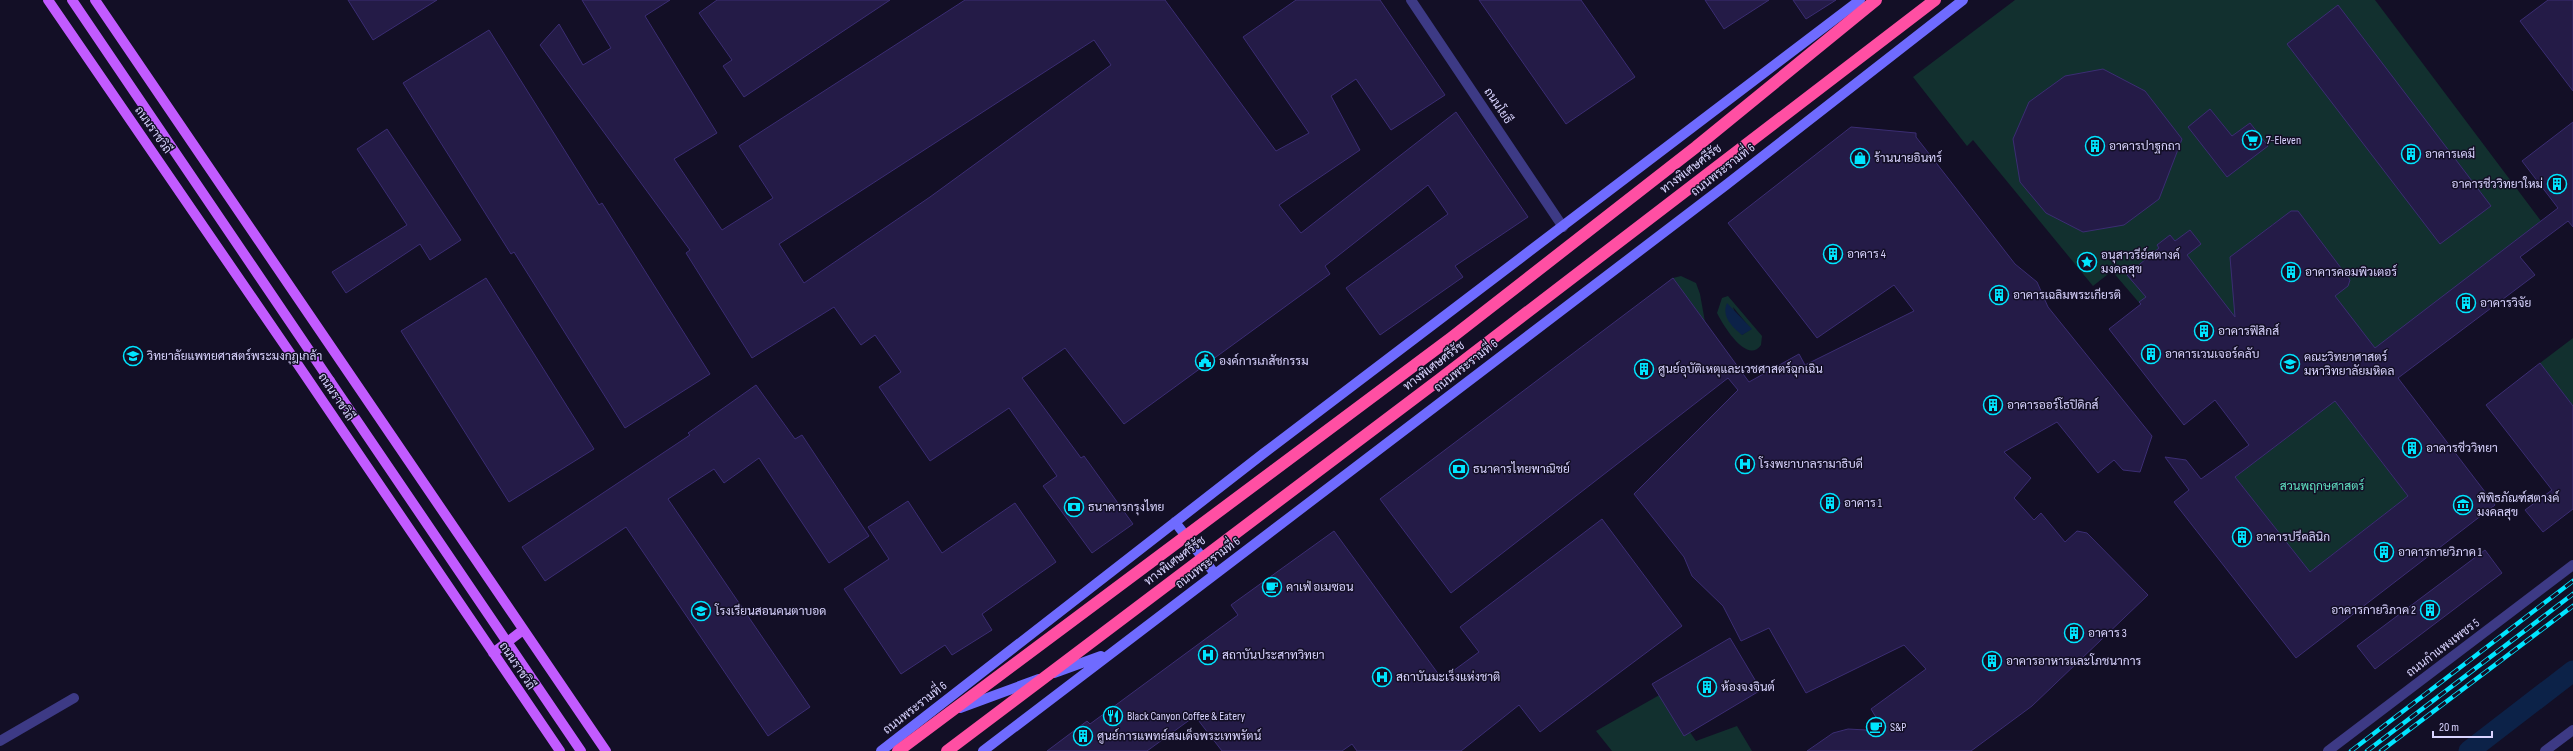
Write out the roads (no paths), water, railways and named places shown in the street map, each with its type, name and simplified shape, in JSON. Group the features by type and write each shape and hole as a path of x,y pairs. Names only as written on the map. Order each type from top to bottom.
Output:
{"highway":[{"name":"ทางพิเศษศรีรัช","path":"898,751 1458,333 1696,147 1876,0"},
{"name":"ทางพิเศษศรีรัช","path":"947,751 1440,379 1935,0"}],"main road":[{"name":"ถนนราชวิถี","path":"48,0 560,751"},
{"path":"72,0 581,751"},
{"name":"ถนนราชวิถี","path":"96,0 606,751"},
{"name":"ถนนพระรามที่ 6","path":"881,751 1175,522 1860,0"},
{"name":"ถนนพระรามที่ 6","path":"983,751 1110,652 1215,574 1716,193 1963,0"},
{"path":"1175,522 1215,574"},
{"path":"493,653 523,630"},
{"path":"913,725 1110,652"}],"street":[{"name":"ถนนโยธี","path":"1412,0 1563,227"},
{"name":"ถนนกำแพงเพชร 5","path":"2328,751 2573,565"},
{"path":"0,741 74,698"},
{"path":"2545,751 2573,730"}],"water":[{"path":"1727,303 1752,329 1742,335 1728,321 1725,312"}],"waterway":[{"path":"2469,751 2573,671"}],"railway":[{"path":"2351,751 2573,581"},
{"path":"2367,751 2573,594"},
{"path":"2381,751 2573,606"}],"place":[{"name":"7-Eleven","path":"2252,140"},
{"name":"อาคารปาฐกถา","path":"2095,146"},
{"name":"อาคารเคมี","path":"2411,154"},
{"name":"ร้านนายอินทร์","path":"1860,158"},
{"name":"อาคารชีววิทยาใหม่","path":"2557,184"},
{"name":"อาคาร 4","path":"1833,254"},
{"name":"อนุสาวรีย์สตางค์ มงคลสุข","path":"2087,262"},
{"name":"อาคารคอมพิวเตอร์","path":"2291,272"},
{"name":"อาคารเฉลิมพระเกียรติ","path":"1999,295"},
{"name":"อาคารวิจัย","path":"2466,303"},
{"name":"อาคารฟิสิกส์","path":"2204,331"},
{"name":"อาคารเวนเจอร์คลับ","path":"2151,354"},
{"name":"วิทยาลัยแพทยศาสตร์พระมงกุฎเกล้า","path":"133,356"},
{"name":"องค์การเภสัชกรรม","path":"1205,361"},
{"name":"คณะวิทยาศาสตร์ มหาวิทยาลัยมหิดล","path":"2290,364"},
{"name":"ศูนย์อุบัติเหตุและเวชศาสตร์ฉุกเฉิน","path":"1644,369"},
{"name":"อาคารออร์โธปิดิกส์","path":"1993,405"},
{"name":"อาคารชีววิทยา","path":"2412,448"},
{"name":"โรงพยาบาลรามาธิบดี","path":"1745,464"},
{"name":"ธนาคารไทยพาณิชย์","path":"1459,469"},
{"name":"อาคาร 1","path":"1830,503"},
{"name":"พิพิธภัณฑ์สตางค์ มงคลสุข","path":"2463,505"},
{"name":"ธนาคารกรุงไทย","path":"1074,507"},
{"name":"อาคารปรีคลินิก","path":"2242,537"},
{"name":"อาคารกายวิภาค 1","path":"2384,552"},
{"name":"คาเฟ่ อเมซอน","path":"1272,587"},
{"name":"อาคารกายวิภาค 2","path":"2430,610"},
{"name":"โรงเรียนสอนคนตาบอด","path":"701,611"},
{"name":"อาคาร 3","path":"2074,633"},
{"name":"สถาบันประสาทวิทยา","path":"1208,655"},
{"name":"อาคารอาหารและโภชนาการ","path":"1992,661"},
{"name":"สถาบันมะเร็งแห่งชาติ","path":"1382,677"},
{"name":"ห้องจงจินต์","path":"1707,687"},
{"name":"Black Canyon Coffee & Eatery","path":"1113,716"},
{"name":"S&P","path":"1876,727"},
{"name":"ศูนย์การแพทย์สมเด็จพระเทพรัตน์","path":"1083,736"}],"park label":[{"name":"สวนพฤกษศาสตร์","path":"2322,486"}]}
